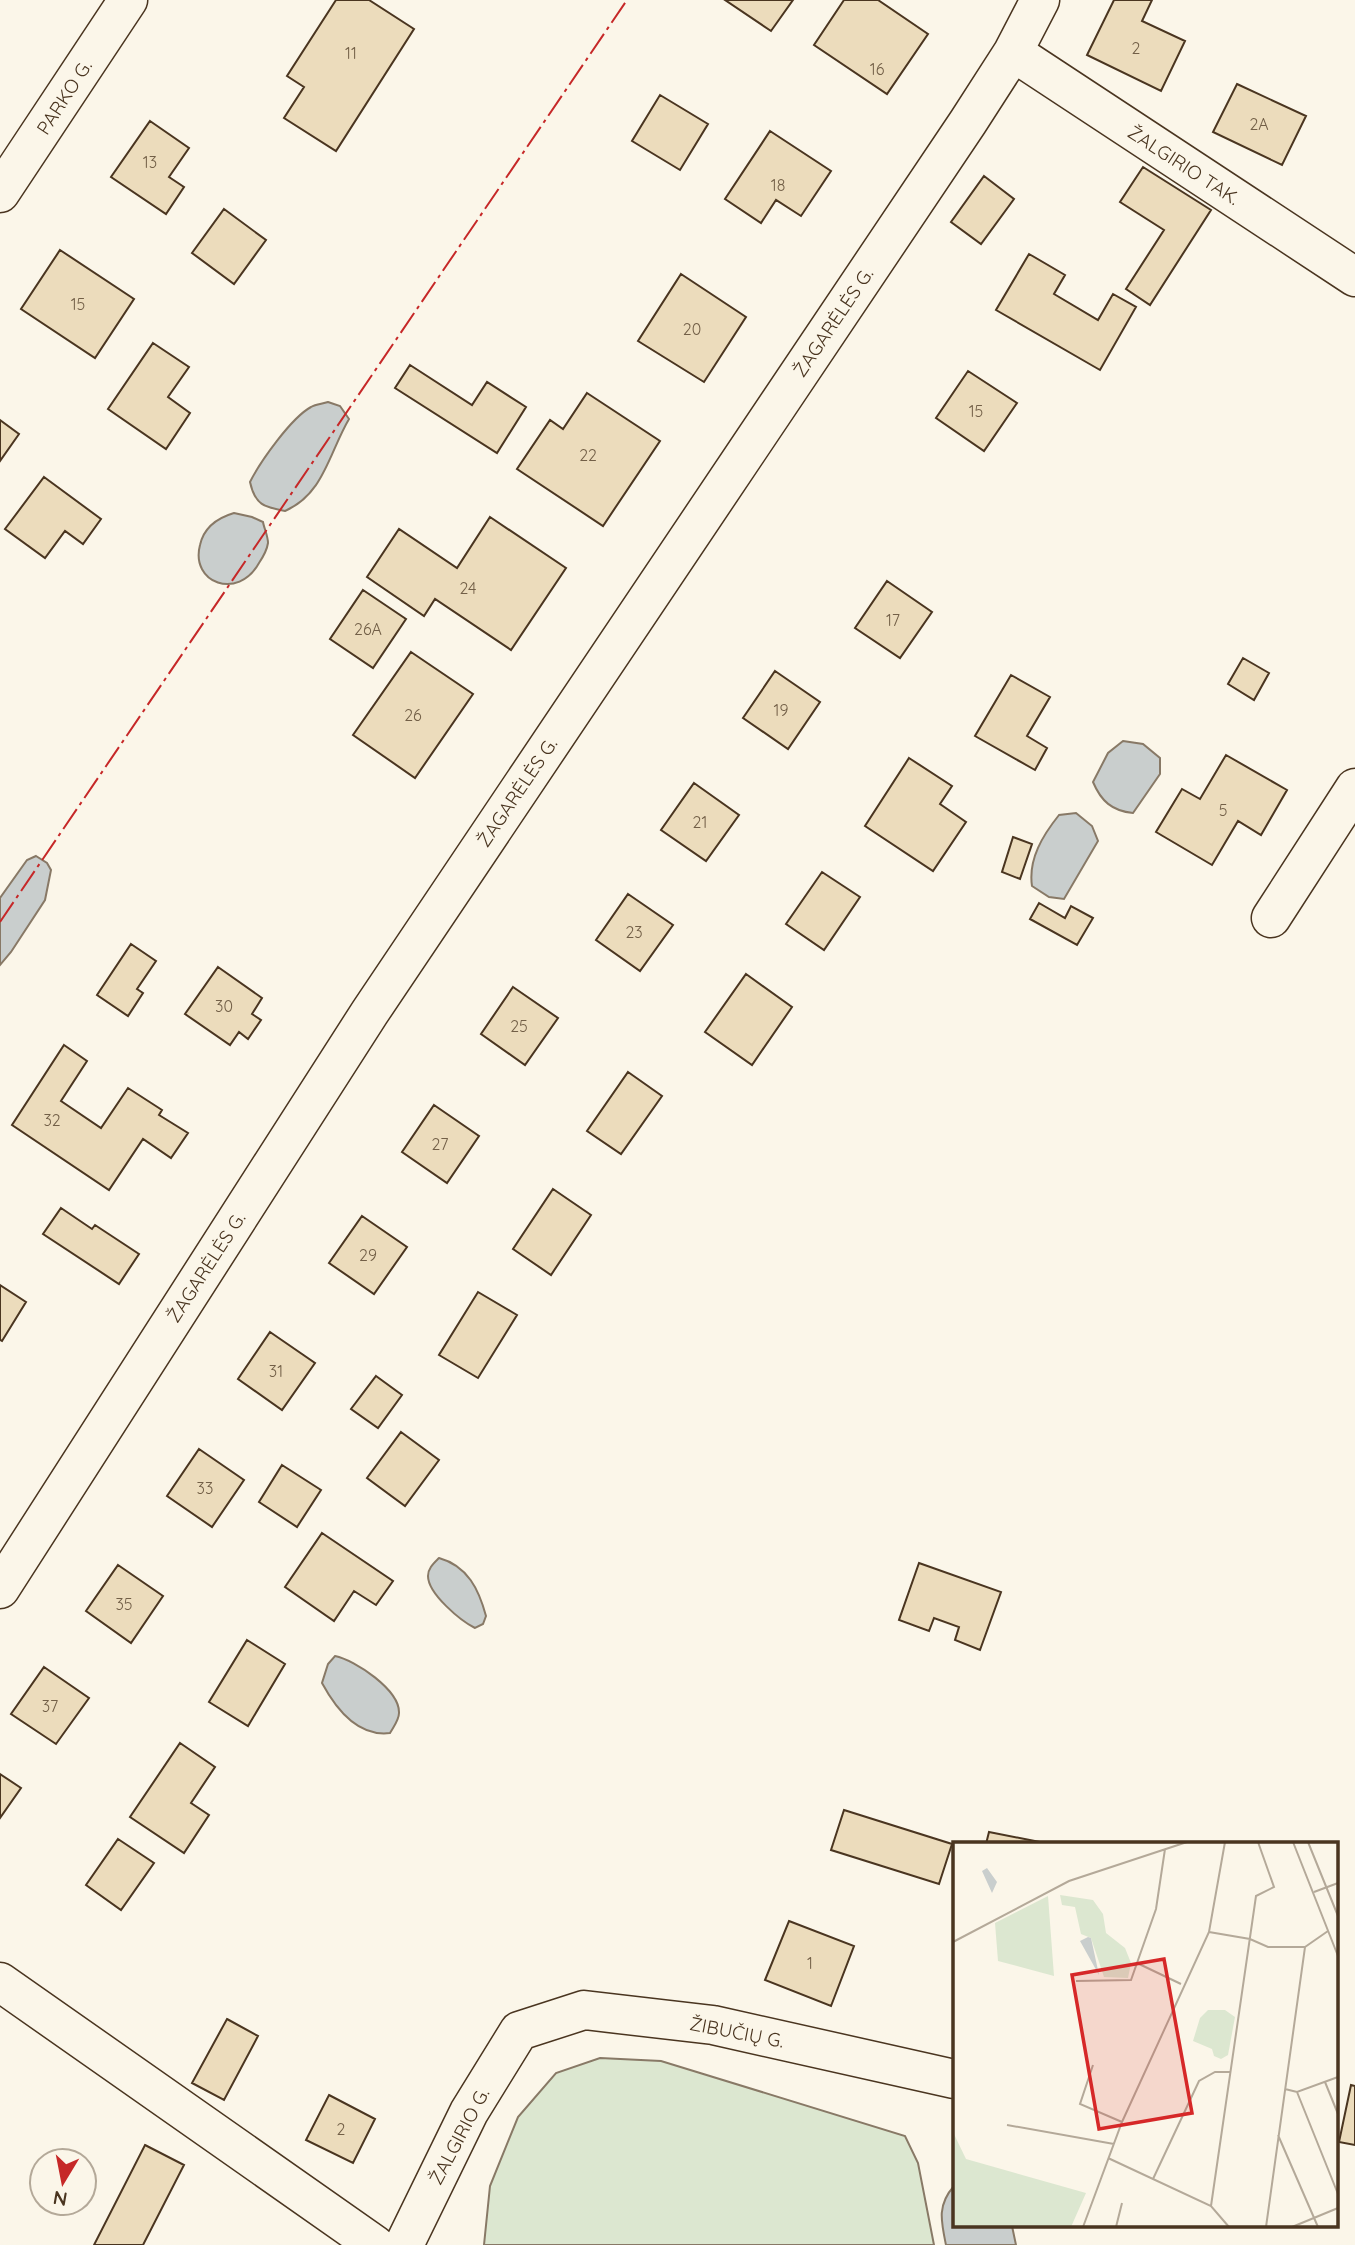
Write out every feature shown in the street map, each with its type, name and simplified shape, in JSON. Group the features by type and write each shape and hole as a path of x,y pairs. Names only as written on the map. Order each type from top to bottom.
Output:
{"street":[{"name":"PARKO G.","path":"0,193 128,0"},
{"name":"ŽAGARĖLĖS G.","path":"0,1589 370,1012 1013,52 1040,0"},
{"name":"ŽALGIRIO TAK.","path":"1013,52 1355,277"},
{"path":"1271,918 1355,788"},
{"path":"0,1982 375,2245"},
{"name":"ŽIBUČIŲ G.","path":"519,2031 584,2010 713,2025 953,2079"},
{"name":"ŽALGIRIO G.","path":"404,2245 468,2112 519,2031"}],"green space":[{"path":"600,2058 661,2061 905,2136 918,2163 934,2245 484,2245 490,2186 518,2117 556,2073"}],"shaded area":[{"path":"328,402 340,406 349,419 317,483 298,504 285,511 262,504 255,496 250,482 261,463 303,413 313,406"},
{"path":"234,513 263,522 268,543 262,558 250,575 240,582 228,584 209,577 202,569 200,545 212,524"},
{"path":"1123,741 1143,744 1160,758 1160,774 1133,813 1108,804 1093,782 1108,753"},
{"path":"1076,813 1092,826 1098,841 1064,899 1049,897 1032,886 1032,866 1042,839 1059,815"},
{"path":"36,856 47,863 51,870 45,900 0,965 0,898 27,860"},
{"path":"439,1558 458,1567 471,1580 486,1616 483,1624 475,1628 446,1606 433,1591 428,1573"},
{"path":"335,1656 354,1663 375,1677 392,1695 399,1713 390,1733 368,1731 358,1726 334,1702 322,1683 328,1664"},
{"path":"953,2187 953,2228 1012,2228 1016,2245 946,2245 942,2221 943,2207"}],"building":[{"path":"336,0 369,0 414,29 336,151 284,118 304,87 287,76"},
{"path":"725,0 793,0 771,31"},
{"path":"844,0 878,0 928,34 887,94 814,45"},
{"path":"1114,0 1152,0 1142,21 1185,41 1161,91 1087,55"},
{"path":"1237,84 1306,116 1282,165 1213,132"},
{"path":"660,95 708,124 680,170 632,141"},
{"path":"150,121 189,148 169,177 184,187 166,214 111,177"},
{"path":"770,131 831,171 801,216 776,200 761,223 725,199"},
{"path":"1143,167 1211,210 1150,305 1126,289 1164,230 1120,202"},
{"path":"984,176 1014,199 981,244 951,222"},
{"path":"224,209 266,240 234,284 192,253"},
{"path":"60,250 134,299 95,358 21,309"},
{"path":"1029,254 1065,275 1054,294 1098,320 1113,294 1136,307 1100,370 996,310"},
{"path":"681,274 746,317 704,382 638,341"},
{"path":"153,343 189,367 168,397 190,413 166,449 108,409"},
{"path":"410,365 472,405 487,382 526,407 497,453 395,388"},
{"path":"968,371 1017,403 984,451 936,418"},
{"path":"587,393 660,441 603,526 517,469 550,420 563,429"},
{"path":"0,420 19,434 0,461"},
{"path":"44,477 101,519 83,544 65,531 45,558 5,529"},
{"path":"490,517 566,568 511,650 435,599 424,616 367,577 399,529 457,568"},
{"path":"887,581 932,612 900,658 855,628"},
{"path":"363,590 406,619 373,668 330,639"},
{"path":"411,652 473,694 415,778 353,735"},
{"path":"1243,658 1269,673 1254,700 1228,684"},
{"path":"775,671 820,702 788,749 743,718"},
{"path":"1011,675 1050,697 1027,736 1047,748 1035,770 975,736"},
{"path":"1226,755 1287,790 1261,835 1238,821 1212,865 1156,832 1182,789 1200,799"},
{"path":"909,758 952,786 940,804 966,822 933,871 865,826"},
{"path":"694,783 739,815 706,861 661,830"},
{"path":"1013,837 1032,844 1020,879 1002,872"},
{"path":"822,872 860,897 824,950 786,924"},
{"path":"628,894 673,925 640,971 596,940"},
{"path":"1039,903 1065,918 1071,906 1093,918 1077,945 1030,919"},
{"path":"131,944 156,961 137,989 143,993 128,1016 97,995"},
{"path":"218,967 262,998 252,1014 261,1020 248,1039 239,1032 230,1045 185,1014"},
{"path":"746,974 792,1007 752,1065 705,1032"},
{"path":"513,987 558,1018 525,1065 481,1034"},
{"path":"64,1045 87,1061 61,1101 101,1128 128,1088 162,1110 159,1115 188,1133 171,1158 143,1139 109,1190 12,1125"},
{"path":"628,1072 662,1096 621,1154 587,1131"},
{"path":"434,1105 479,1136 447,1183 402,1152"},
{"path":"553,1189 591,1215 551,1275 513,1249"},
{"path":"61,1208 92,1229 95,1225 139,1254 119,1284 43,1234"},
{"path":"362,1216 407,1247 374,1294 329,1263"},
{"path":"0,1285 26,1302 2,1341 0,1340"},
{"path":"478,1292 517,1315 478,1378 439,1355"},
{"path":"270,1332 315,1363 282,1410 238,1379"},
{"path":"376,1376 402,1395 378,1428 351,1409"},
{"path":"401,1432 439,1460 405,1506 367,1478"},
{"path":"199,1449 244,1480 212,1527 167,1496"},
{"path":"282,1465 321,1490 297,1527 259,1502"},
{"path":"322,1533 393,1581 376,1605 354,1591 334,1621 285,1587"},
{"path":"919,1563 1001,1592 980,1650 955,1640 959,1627 934,1618 929,1631 899,1620"},
{"path":"118,1565 163,1596 131,1643 86,1611"},
{"path":"247,1640 285,1664 248,1726 209,1702"},
{"path":"44,1667 89,1698 56,1744 11,1714"},
{"path":"180,1743 215,1767 191,1803 209,1815 184,1853 130,1817"},
{"path":"0,1774 21,1788 0,1818"},
{"path":"844,1810 952,1844 939,1884 831,1850"},
{"path":"989,1832 1040,1842 986,1842"},
{"path":"118,1839 154,1863 121,1910 86,1885"},
{"path":"789,1921 854,1946 831,2006 765,1980"},
{"path":"227,2019 258,2036 224,2100 192,2083"},
{"path":"1351,2085 1355,2086 1355,2145 1339,2142"},
{"path":"329,2095 375,2119 353,2163 306,2140"},
{"path":"145,2145 184,2165 143,2245 94,2245"}],"power":[{"path":"0,922 627,0"}]}
